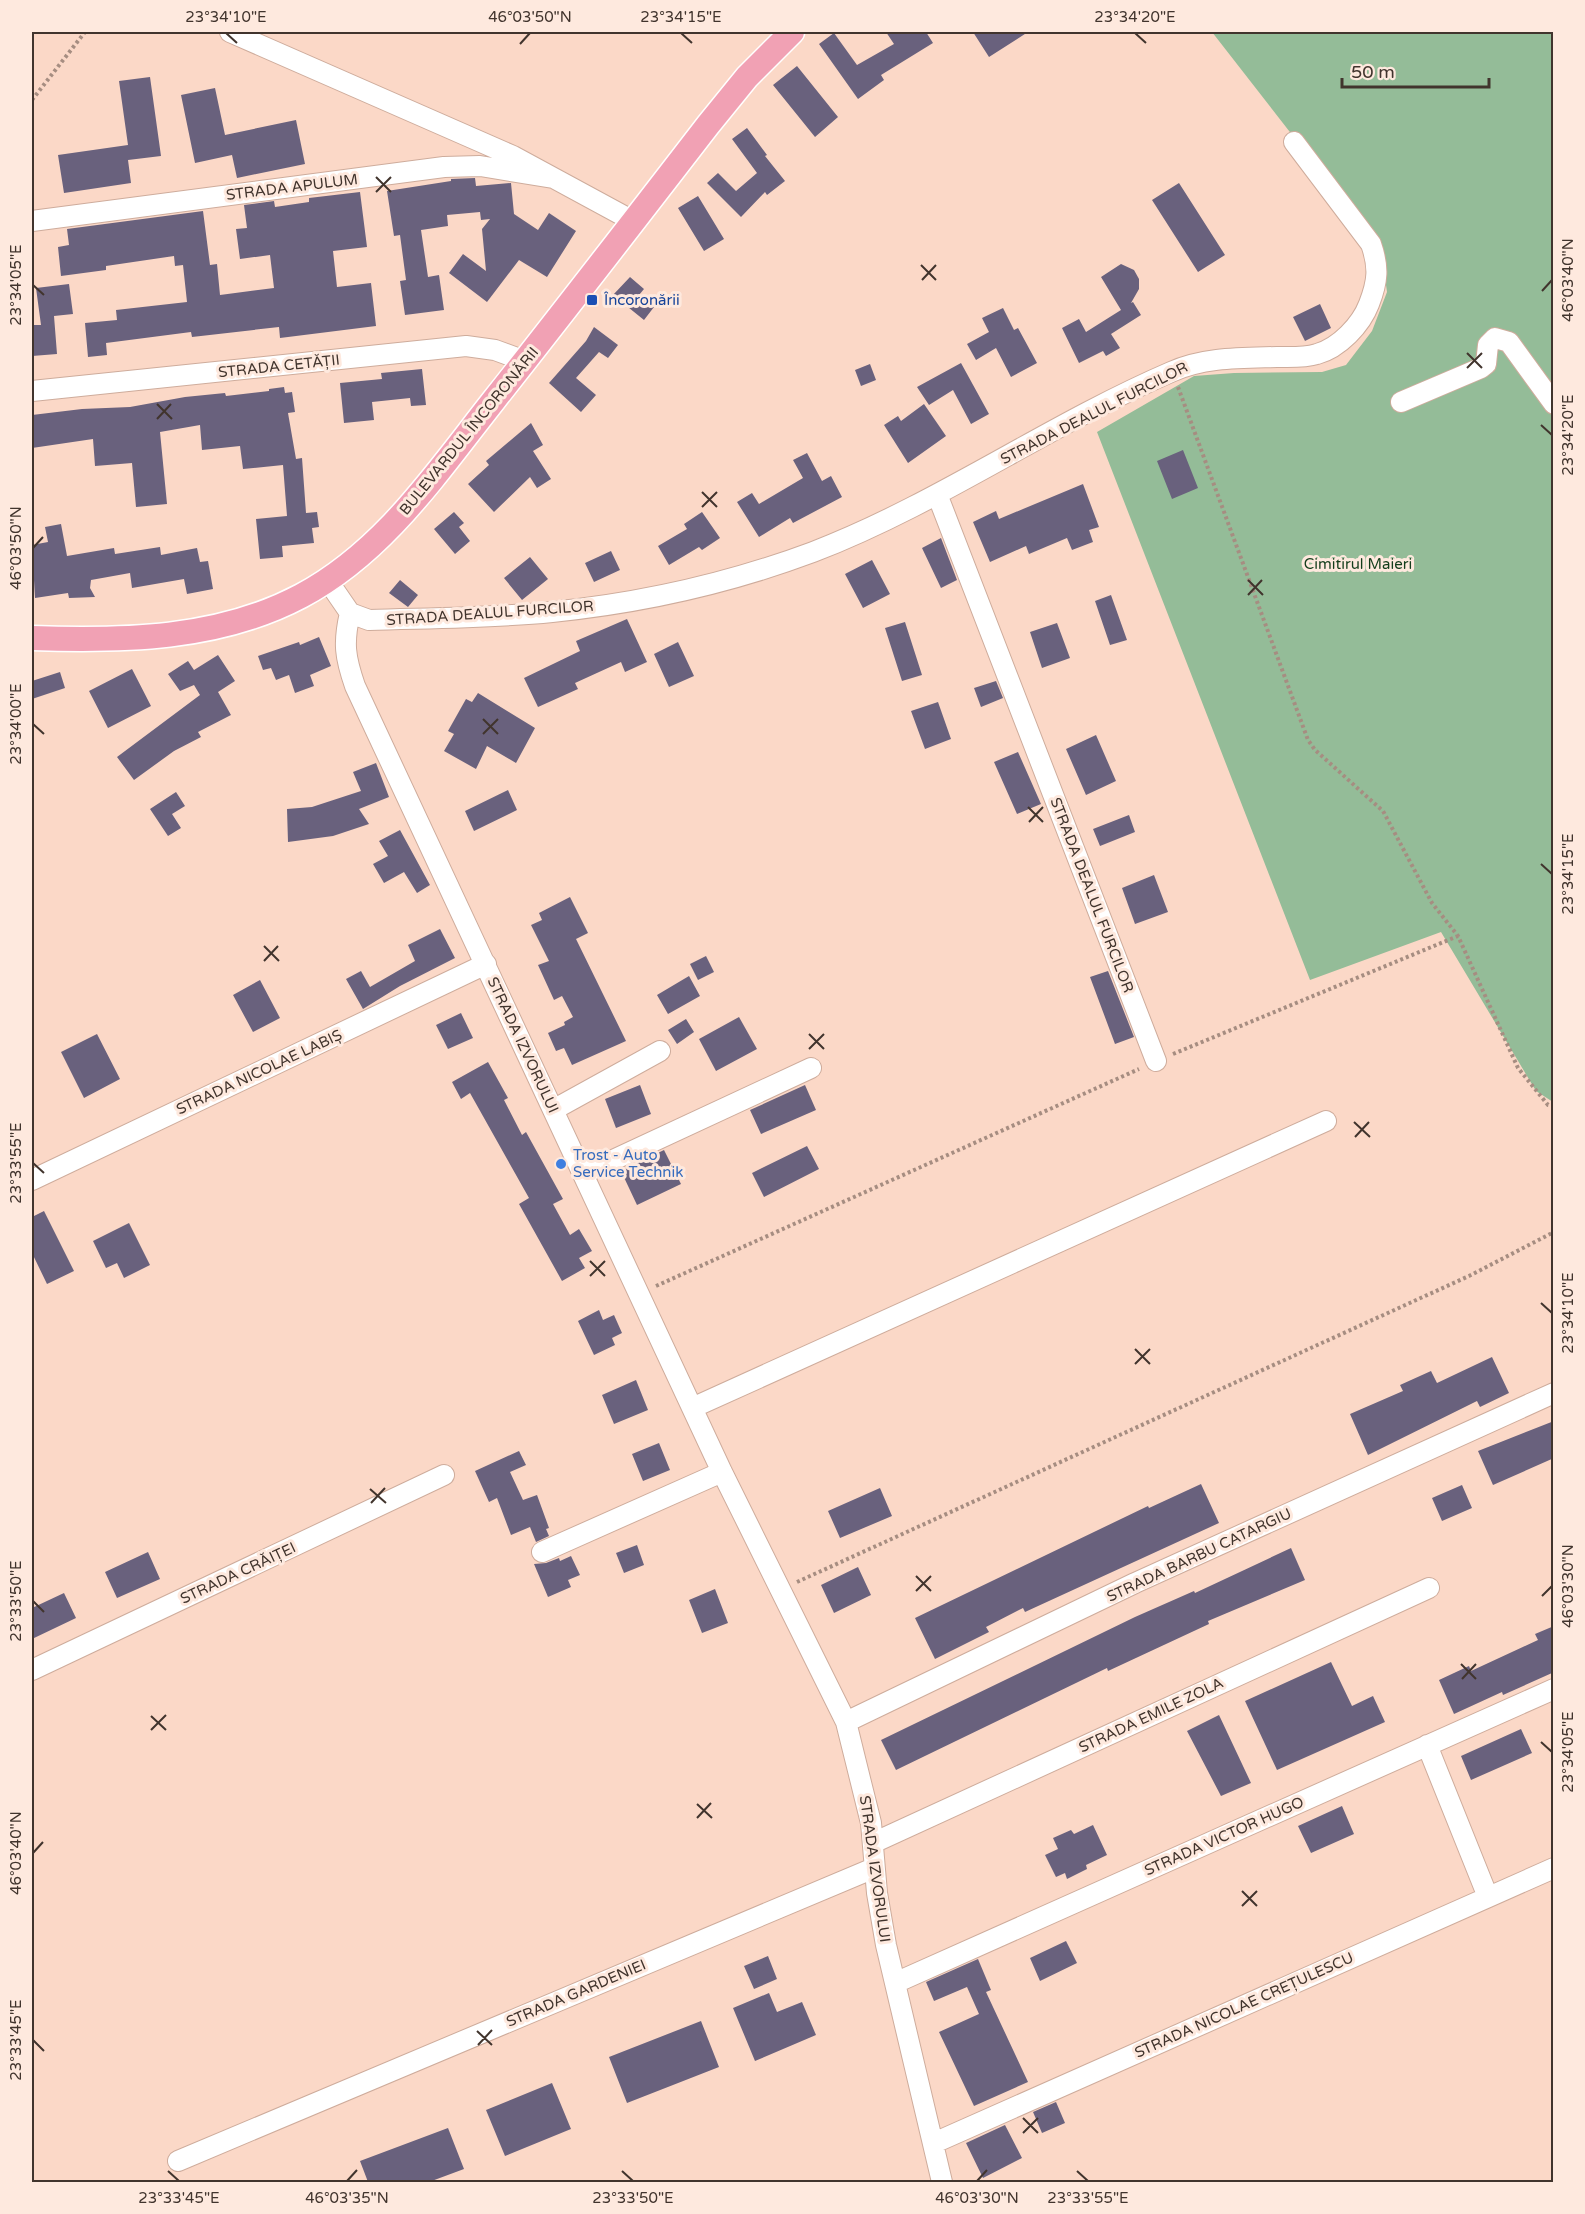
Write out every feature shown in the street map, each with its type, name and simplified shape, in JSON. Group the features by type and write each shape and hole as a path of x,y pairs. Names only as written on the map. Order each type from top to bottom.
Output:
{"main road":[{"name":"BULEVARDUL ÎNCORONĂRII","path":"32,638 129,639 178,635 228,625 268,611 328,581 371,547 393,525 525,362 747,77 792,32"}],"street":[{"name":"STRADA APULUM","path":"231,32 513,156 633,221"},
{"name":"STRADA DEALUL FURCILOR","path":"350,613 369,620 549,612 677,592 755,572 814,551 890,518 1063,425 1171,371 1191,364 1218,359 1319,354 1338,344 1366,311 1378,280 1378,262 1371,244 1294,142"},
{"name":"STRADA APULUM","path":"32,221 444,168 480,166 553,178"},
{"path":"1401,402 1481,368 1486,364 1488,345 1495,338 1509,342 1554,404"},
{"name":"STRADA CETĂȚII","path":"32,391 466,346 495,350 525,362"},
{"name":"STRADA DEALUL FURCILOR","path":"937,494 1156,1061"},
{"path":"328,581 350,613"},
{"name":"STRADA IZVORULUI","path":"350,613 344,639 346,658 355,686 722,1472 846,1722 871,1823 874,1868 895,1983 942,2182"},
{"name":"STRADA NICOLAE LABIȘ","path":"32,1180 486,964"},
{"path":"553,1110 660,1051"},
{"path":"583,1174 811,1068"},
{"path":"692,1408 1326,1121"},
{"name":"STRADA BARBU CATARGIU","path":"846,1722 1135,1583 1554,1393"},
{"path":"543,1552 722,1472"},
{"name":"STRADA CRĂIȚEI","path":"32,1670 444,1475"},
{"name":"STRADA EMILE ZOLA","path":"873,1843 1429,1588"},
{"name":"STRADA VICTOR HUGO","path":"895,1983 1554,1689"},
{"path":"1426,1745 1488,1897"},
{"name":"STRADA GARDENIEI","path":"178,2161 874,1868"},
{"name":"STRADA NICOLAE CREȚULESCU","path":"934,2142 1554,1868"}],"path":[{"path":"32,100 85,32"},
{"path":"1171,371 1308,740 1315,750 1383,811 1432,903 1458,936 1518,1068 1548,1105 1554,1106"},
{"path":"639,1294 1156,1061 1458,936"},
{"path":"781,1590 1469,1276 1554,1232"}],"green space":[{"name":"Cimitirul Maieri","path":"1212,32 1553,32 1553,1102 1536,1091 1441,932 1310,980 1097,432 1194,376 1322,372 1346,365 1372,331 1387,292 1381,249"}],"building":[{"path":"886,32 926,32 933,43 881,75 884,80 858,99 819,44 834,33 857,65 894,44"},
{"path":"973,32 1028,32 989,57"},
{"path":"797,66 838,117 815,137 773,85"},
{"path":"150,77 161,156 128,160 131,183 64,193 58,155 128,145 119,81"},
{"path":"215,88 225,135 296,120 305,164 237,178 232,155 195,163 181,95"},
{"path":"747,128 785,181 767,195 765,192 741,217 707,183 718,173 736,191 757,173 732,139"},
{"path":"475,178 476,186 511,183 514,214 538,230 549,213 576,231 547,277 519,260 487,302 449,273 463,254 486,271 482,229 490,219 481,220 480,212 447,215 448,226 421,230 428,277 439,275 444,310 405,315 400,281 406,280 400,235 394,236 387,191 451,181 451,179"},
{"path":"1179,183 1225,255 1198,272 1152,200"},
{"path":"360,192 367,247 333,251 337,287 371,283 376,326 280,338 279,327 192,337 191,332 106,343 107,355 88,357 85,323 117,320 116,310 187,302 183,265 175,266 174,256 106,266 106,270 61,276 58,247 69,245 67,229 203,211 210,265 217,264 220,295 274,288 270,255 240,259 236,229 247,228 244,205 274,201 275,207 309,202 309,198"},
{"path":"698,196 724,239 704,251 678,208"},
{"path":"1121,264 1134,270 1139,279 1139,289 1131,303 1133,302 1141,315 1111,334 1120,348 1106,356 1103,351 1079,363 1062,328 1079,319 1086,332 1121,310 1101,277"},
{"path":"630,277 644,289 639,295 654,307 644,320 613,295"},
{"path":"69,284 73,314 54,316 57,354 32,356 32,325 41,325 36,288"},
{"path":"1320,304 1331,328 1305,341 1293,317"},
{"path":"1003,308 1014,330 1018,328 1037,363 1011,377 996,348 976,360 967,344 989,332 982,318"},
{"path":"594,327 618,345 608,358 599,352 576,378 596,395 581,412 549,383 586,341"},
{"path":"961,363 989,414 971,424 953,390 929,405 917,387"},
{"path":"870,364 876,380 861,386 855,370"},
{"path":"422,369 426,405 411,406 410,398 372,402 374,420 344,423 340,383 382,379 381,373"},
{"path":"284,387 285,393 292,392 295,412 288,413 296,459 302,458 306,513 317,512 319,527 312,528 314,543 282,546 283,557 260,559 256,519 287,516 283,465 243,469 240,446 202,450 200,425 160,432 167,504 136,507 132,463 95,466 93,439 32,448 32,415 82,409 130,407 185,397 225,393 226,396"},
{"path":"924,404 946,436 908,463 884,425 898,416 901,421"},
{"path":"531,423 543,445 533,451 551,479 537,488 530,477 494,512 468,484 489,465 486,461"},
{"path":"1183,450 1198,488 1172,499 1157,461"},
{"path":"807,453 822,481 831,476 842,497 793,523 790,518 759,537 737,502 752,493 759,504 803,478 793,460"},
{"path":"1083,484 1099,527 1089,530 1093,542 1072,550 1067,538 1029,554 1026,546 990,562 973,522 996,511 999,519"},
{"path":"454,512 464,523 459,527 470,541 455,554 434,529"},
{"path":"702,512 720,538 702,550 699,547 669,565 658,546 687,529 684,524"},
{"path":"61,524 67,556 114,548 115,554 160,547 161,555 197,548 200,562 208,561 213,589 187,594 184,579 132,588 130,573 91,580 90,588 95,597 69,598 68,593 35,598 32,545 48,542 45,527"},
{"path":"941,538 957,580 941,588 922,548"},
{"path":"611,551 620,570 594,582 585,563"},
{"path":"530,557 548,579 522,600 504,578"},
{"path":"872,560 890,594 863,608 845,574"},
{"path":"400,580 418,595 408,607 389,593"},
{"path":"1111,595 1127,640 1110,645 1095,601"},
{"path":"627,619 647,662 625,672 621,662 575,683 578,689 538,707 524,678 580,651 576,641"},
{"path":"905,622 922,675 902,681 885,628"},
{"path":"1057,623 1070,658 1042,668 1030,632"},
{"path":"319,637 331,666 310,675 314,686 295,693 289,675 276,680 271,668 263,670 258,656 299,642 300,645"},
{"path":"678,642 694,676 669,687 654,654"},
{"path":"218,655 235,681 218,692 231,715 198,732 201,737 174,751 134,780 117,757 200,695 194,685 180,691 168,674 188,661 194,670"},
{"path":"132,669 151,706 108,728 89,691"},
{"path":"60,672 65,688 32,699 32,681"},
{"path":"996,681 1003,698 981,707 974,688"},
{"path":"478,693 535,728 516,763 487,746 476,769 444,751 454,734 448,731 466,699 472,702"},
{"path":"938,702 951,739 925,749 911,711"},
{"path":"1096,735 1116,781 1086,795 1066,749"},
{"path":"1018,752 1041,804 1017,814 994,762"},
{"path":"376,763 389,797 359,809 369,824 333,836 288,842 287,809 312,807 361,791 353,772"},
{"path":"508,790 517,810 474,831 465,811"},
{"path":"176,792 185,806 172,814 181,828 168,836 150,809"},
{"path":"1129,815 1135,832 1100,846 1093,829"},
{"path":"400,830 430,885 417,893 404,872 384,883 373,864 388,856 379,841"},
{"path":"1154,875 1168,912 1135,924 1122,888"},
{"path":"570,897 588,933 576,939 626,1041 572,1065 564,1048 556,1051 548,1033 565,1025 564,1022 573,1017 562,996 554,1000 538,965 549,961 531,925 542,920 539,913"},
{"path":"440,929 455,958 400,986 363,1009 346,979 361,971 370,987 415,961 408,945"},
{"path":"706,956 714,972 698,980 690,964"},
{"path":"1108,971 1134,1037 1115,1044 1090,977"},
{"path":"689,976 700,996 668,1014 657,995"},
{"path":"260,980 280,1018 253,1032 233,995"},
{"path":"461,1013 473,1038 448,1049 436,1025"},
{"path":"739,1017 757,1049 716,1071 699,1039"},
{"path":"686,1019 694,1032 677,1044 668,1030"},
{"path":"97,1034 120,1079 84,1098 61,1052"},
{"path":"488,1062 508,1098 504,1100 522,1135 526,1132 563,1199 553,1204 570,1235 579,1229 592,1251 579,1258 585,1268 562,1281 519,1204 529,1198 470,1093 461,1099 452,1082"},
{"path":"640,1085 651,1114 616,1128 605,1099"},
{"path":"805,1085 816,1110 761,1134 750,1110"},
{"path":"807,1146 819,1169 764,1197 752,1173"},
{"path":"664,1150 681,1184 637,1205 621,1171"},
{"path":"44,1211 74,1271 47,1284 32,1253 32,1217"},
{"path":"129,1223 150,1265 124,1278 117,1263 106,1268 93,1241"},
{"path":"599,1310 603,1320 614,1315 622,1333 612,1338 615,1345 594,1355 578,1321"},
{"path":"1492,1357 1509,1393 1480,1407 1477,1401 1368,1455 1350,1414 1403,1391 1400,1385 1431,1371 1437,1383"},
{"path":"636,1380 648,1410 614,1424 602,1395"},
{"path":"1554,1421 1554,1458 1493,1485 1478,1451"},
{"path":"659,1443 670,1470 643,1481 632,1454"},
{"path":"519,1451 526,1465 510,1472 523,1500 537,1495 549,1528 546,1529 549,1536 536,1542 530,1527 511,1535 497,1498 489,1502 475,1471"},
{"path":"1201,1484 1219,1523 1025,1612 1023,1608 986,1627 989,1632 935,1659 915,1618 1148,1506 1149,1508"},
{"path":"1462,1485 1472,1508 1442,1521 1432,1498"},
{"path":"880,1488 892,1516 840,1538 828,1511"},
{"path":"637,1545 644,1565 624,1573 616,1553"},
{"path":"1291,1548 1305,1580 1208,1621 1209,1624 1108,1671 1107,1668 896,1770 881,1740 1135,1617 1194,1591 1195,1593"},
{"path":"148,1552 160,1579 117,1598 105,1572"},
{"path":"571,1556 580,1575 568,1580 571,1587 548,1597 534,1564 546,1563 559,1558 560,1561"},
{"path":"858,1567 871,1595 834,1613 821,1585"},
{"path":"715,1589 728,1623 702,1633 689,1600"},
{"path":"64,1593 76,1618 32,1639 32,1608"},
{"path":"1554,1626 1554,1676 1552,1673 1503,1695 1502,1692 1454,1714 1439,1680 1469,1666 1471,1671 1538,1640 1535,1634"},
{"path":"1331,1662 1352,1706 1373,1696 1385,1722 1277,1770 1245,1701"},
{"path":"1219,1715 1251,1783 1221,1796 1187,1731"},
{"path":"1521,1729 1532,1753 1471,1780 1461,1756"},
{"path":"1342,1806 1354,1834 1311,1853 1298,1826"},
{"path":"1093,1825 1107,1855 1086,1865 1087,1869 1067,1879 1065,1873 1056,1877 1045,1855 1058,1849 1053,1838 1071,1830 1074,1834"},
{"path":"1066,1941 1077,1963 1040,1981 1030,1958"},
{"path":"768,1956 777,1979 754,1989 744,1966"},
{"path":"978,1959 991,1990 986,1992 1028,2082 974,2106 939,2032 979,2014 967,1987 934,2001 926,1982"},
{"path":"769,1993 777,2012 802,2002 816,2035 755,2061 733,2008"},
{"path":"701,2021 719,2067 627,2103 609,2057"},
{"path":"552,2083 571,2129 505,2156 486,2110"},
{"path":"1056,2102 1065,2123 1042,2133 1033,2112"},
{"path":"1005,2125 1022,2158 983,2178 966,2143"},
{"path":"448,2128 464,2169 429,2182 368,2182 360,2161"}],"place":[{"name":"Încoronării","path":"592,300"},
{"name":"Trost - Auto Service Technik","path":"561,1164"}]}
